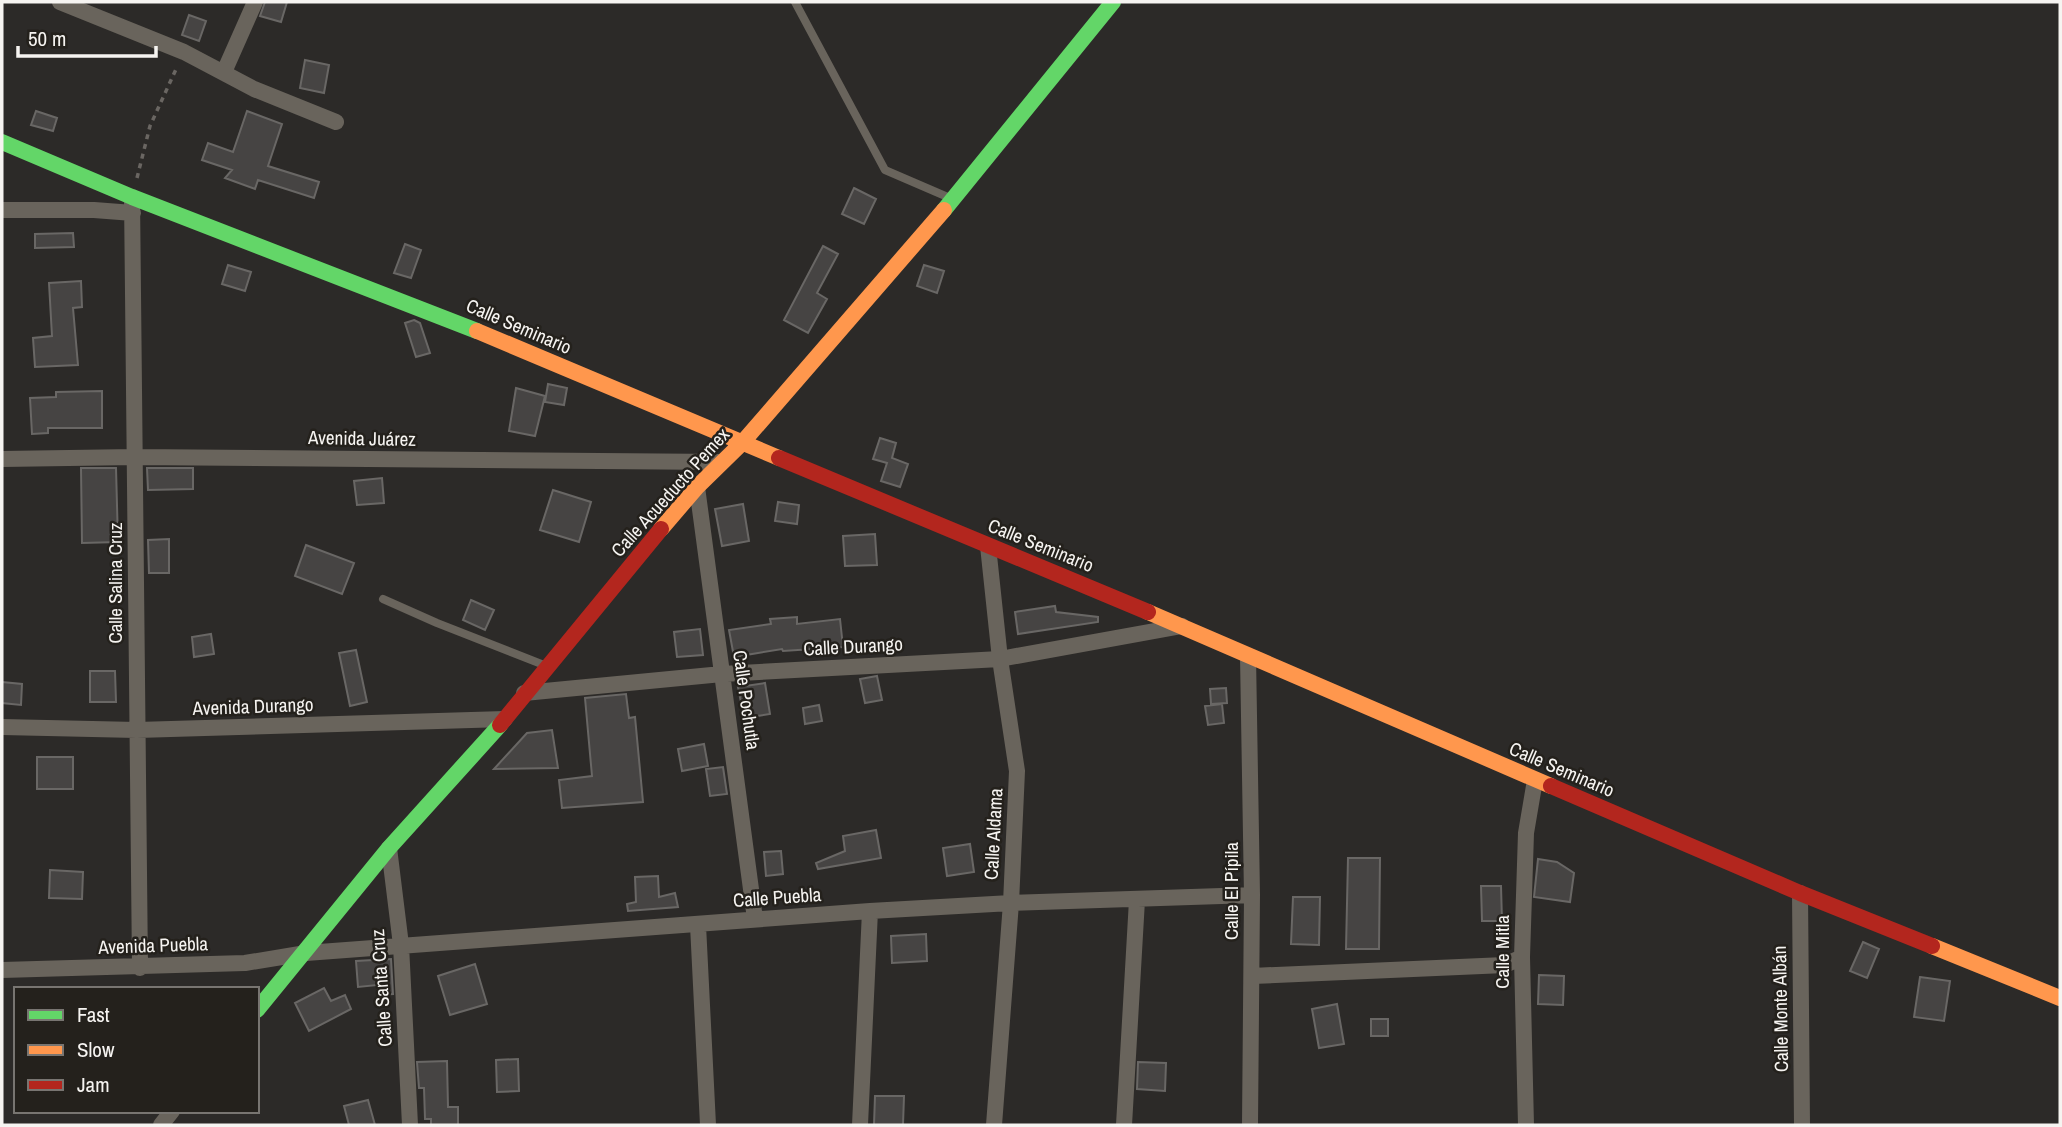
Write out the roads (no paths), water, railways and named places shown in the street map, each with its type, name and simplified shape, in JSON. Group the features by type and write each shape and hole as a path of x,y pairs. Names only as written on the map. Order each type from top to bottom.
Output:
{"street":[{"path":"60,2 184,52 254,89 336,122"},
{"path":"225,72 255,2"},
{"name":"Calle Acueducto Pemex","path":"259,1008 389,848 505,719 697,487 742,443 953,199 1114,2"},
{"name":"Calle Seminario","path":"2,142 133,205 441,316 1182,626 1800,893 2060,998"},
{"path":"2,210 94,210 133,205"},
{"name":"Calle Salina Cruz","path":"133,205 140,968"},
{"name":"Avenida Juárez","path":"2,458 722,463"},
{"name":"Calle Pochutla","path":"697,487 755,919"},
{"name":"Calle Aldama","path":"988,546 1000,659 1017,771 1011,903 995,1125"},
{"name":"Calle Durango","path":"524,693 722,674 1000,659 1182,626"},
{"name":"Calle El Pípila","path":"1248,656 1252,895 1250,1125"},
{"name":"Avenida Durango","path":"2,727 137,730 505,719"},
{"name":"Calle Mitla","path":"1527,1125 1522,957 1526,833 1535,780"},
{"name":"Calle Santa Cruz","path":"389,848 401,945 410,1125"},
{"name":"Calle Monte Albán","path":"1800,893 1802,1125"},
{"name":"Calle Puebla","path":"306,953 870,911 1252,895"},
{"path":"1124,1125 1137,900"},
{"path":"860,1125 870,911"},
{"path":"698,925 708,1125"},
{"name":"Avenida Puebla","path":"2,970 245,963 306,953"},
{"path":"1252,976 1505,965 1522,957"}],"lane":[{"path":"795,2 885,170 953,199"},
{"path":"383,599 437,624 547,666"}]}
